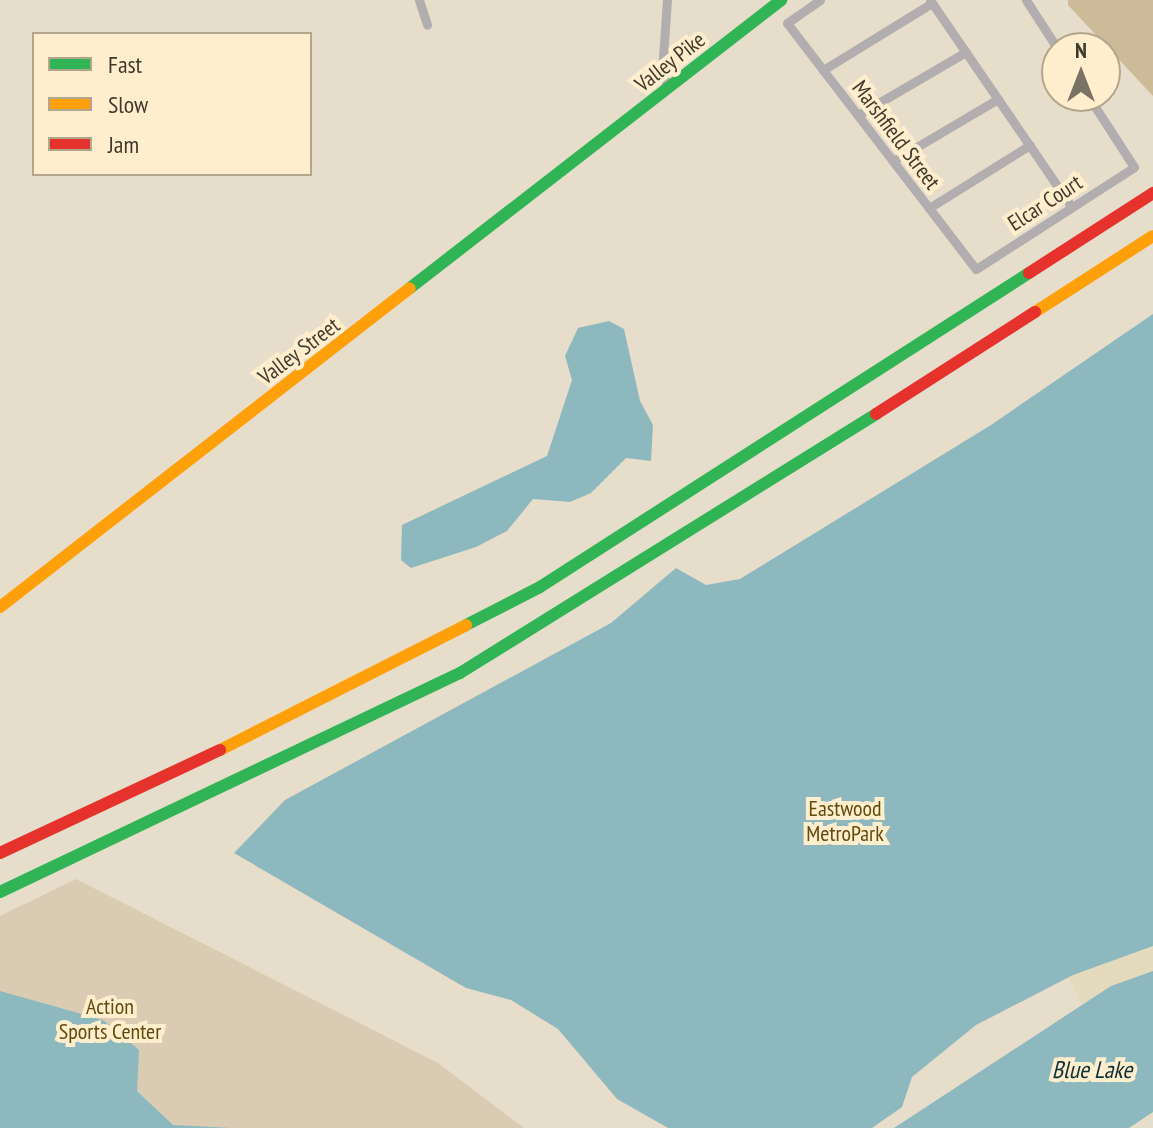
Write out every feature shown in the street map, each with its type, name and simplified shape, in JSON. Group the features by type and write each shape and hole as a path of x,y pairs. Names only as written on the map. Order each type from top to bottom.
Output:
{"main road":[{"name":"Valley Pike","path":"621,125 781,0"},
{"name":"Valley Street","path":"0,607 621,125"},
{"path":"0,853 302,711 540,587 1153,193"},
{"path":"0,892 460,673 1153,236"}],"street":[{"path":"419,0 427,25"},
{"path":"667,0 662,72 668,88"},
{"name":"Marshfield Street","path":"820,0 787,23 976,269"},
{"path":"1026,0 1047,32"},
{"path":"823,70 931,2 1072,207"},
{"path":"858,115 966,52"},
{"path":"893,161 998,99"},
{"name":"Elcar Court","path":"976,269 1134,167 1098,112"},
{"path":"929,208 1030,145"}],"green space":[{"name":"Action Sports Center","path":"76,879 438,1063 524,1128 0,1128 0,916"}],"shaded area":[{"path":"1068,0 1153,0 1153,96 1121,62 1121,32 1093,32 1068,5"}],"sand":[{"path":"1153,944 1153,974 1082,1004 1067,974"}],"water":[{"name":"Eastwood MetroPark","path":"1153,314 1153,946 1073,975 976,1025 912,1077 902,1107 872,1128 668,1128 617,1099 558,1029 511,1000 466,988 234,853 285,800 611,623 676,568 706,585 740,579 991,425"},
{"path":"609,321 624,329 640,401 653,425 651,461 626,458 591,493 570,502 533,499 507,531 476,547 411,568 401,560 402,525 547,456 572,380 565,356 578,328"},
{"name":"Blue Lake","path":"1153,971 1153,1112 1129,1128 894,1128 1111,986"},
{"path":"0,991 103,1020 139,1050 137,1091 173,1125 231,1128 0,1128"}],"traffic: fast":[{"path":"410,288 781,0"},
{"path":"466,625 540,587 1029,273"},
{"path":"0,892 460,673 876,414"}],"traffic: slow":[{"path":"1035,312 1153,236"},
{"path":"0,607 410,288"},
{"path":"220,750 466,625"}],"traffic: jam":[{"path":"1029,273 1153,193"},
{"path":"876,414 1035,312"},
{"path":"0,853 220,750"}]}
